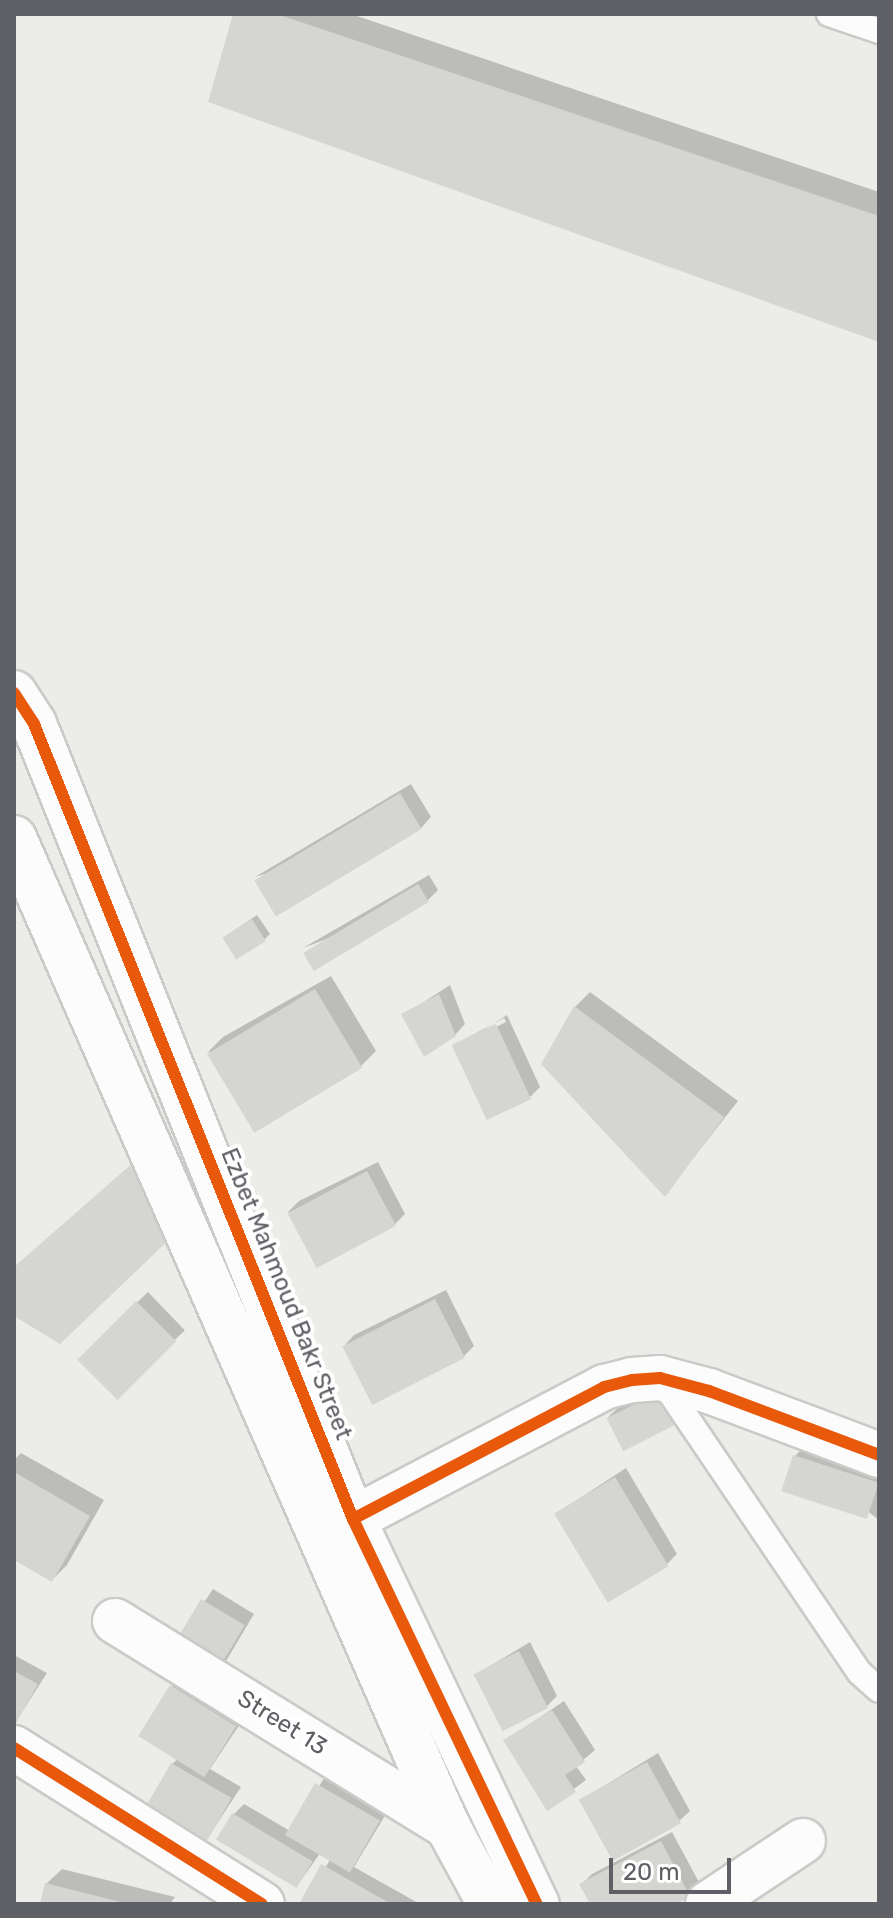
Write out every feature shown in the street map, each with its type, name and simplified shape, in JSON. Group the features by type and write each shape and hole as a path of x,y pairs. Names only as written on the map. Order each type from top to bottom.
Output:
{"street":[{"name":"Ezbet Mahmoud Bakr Street","path":"14,693 34,724 353,1519 537,1904"},
{"path":"14,838 448,1827 490,1904"},
{"path":"353,1519 604,1387 660,1378 879,1455"},
{"name":"Street 13","path":"115,1621 448,1827"},
{"path":"14,1748 262,1904"},
{"path":"708,1904 803,1841"}],"lane":[{"path":"829,14 879,31"},
{"path":"660,1378 860,1673 879,1690"}],"building":[{"path":"233,14 277,14 879,216 879,342 208,102"},
{"path":"400,793 422,829 276,917 254,881"},
{"path":"418,884 429,902 314,971 303,953"},
{"path":"252,919 266,941 236,960 222,938"},
{"path":"315,989 362,1068 254,1133 207,1054"},
{"path":"439,994 456,1036 424,1057 401,1014"},
{"path":"574,1006 724,1117 665,1197 541,1064"},
{"path":"496,1024 531,1099 487,1120 452,1045"},
{"path":"142,1155 175,1234 60,1344 14,1316 14,1267"},
{"path":"367,1171 396,1226 317,1268 288,1213"},
{"path":"435,1299 465,1358 372,1405 342,1346"},
{"path":"136,1301 176,1341 118,1400 77,1360"},
{"path":"660,1391 677,1424 623,1451 607,1418"},
{"path":"793,1455 879,1483 867,1519 781,1491"},
{"path":"14,1472 90,1516 52,1582 14,1560"},
{"path":"615,1477 669,1566 608,1603 554,1514"},
{"path":"201,1599 245,1625 213,1678 169,1652"},
{"path":"519,1651 548,1708 503,1731 474,1674"},
{"path":"14,1671 38,1684 14,1727"},
{"path":"170,1685 236,1726 204,1777 138,1736"},
{"path":"552,1710 585,1762 565,1775 576,1792 547,1811 503,1740"},
{"path":"647,1762 681,1823 613,1861 579,1800"},
{"path":"171,1763 232,1798 204,1846 143,1811"},
{"path":"315,1783 380,1820 350,1872 285,1835"},
{"path":"232,1813 313,1861 297,1888 216,1840"},
{"path":"661,1841 690,1896 676,1904 590,1904 579,1884"},
{"path":"321,1864 391,1904 299,1904"},
{"path":"45,1883 124,1903 124,1904 40,1904"}],"cycle path":[{"path":"14,693 34,724 353,1519 537,1904"},
{"path":"353,1519 604,1387 632,1380 660,1378 709,1391 879,1455"},
{"path":"14,1748 262,1904"}]}
